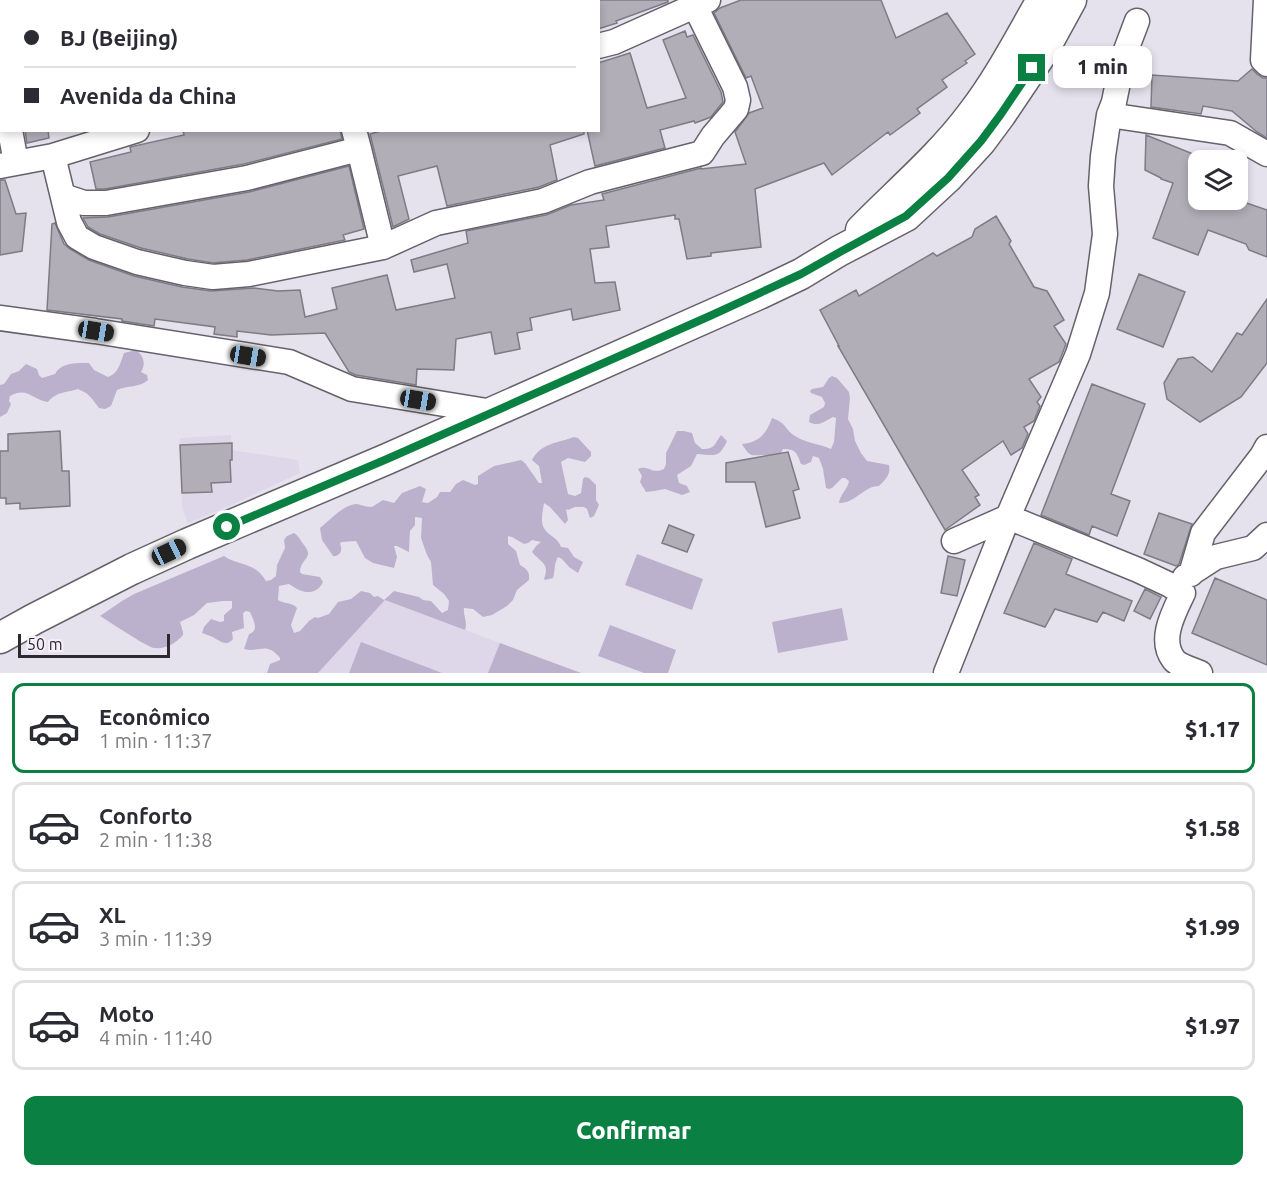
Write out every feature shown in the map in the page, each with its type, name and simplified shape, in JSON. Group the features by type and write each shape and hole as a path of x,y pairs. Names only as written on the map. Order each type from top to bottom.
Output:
{"main road":[{"path":"840,252 937,155 973,112 1042,0"},
{"path":"0,639 132,569 187,544 387,459 731,307 801,274 906,216 948,178 981,141 1042,53 1071,0"}],"street":[{"path":"1266,0 1263,60 1267,64"},
{"path":"53,156 72,230 84,242 137,262 185,273 213,277 249,274 382,247 436,223 543,201 590,182 702,153 736,109 738,100 735,87 694,4 614,42 600,46"},
{"path":"946,673 1008,516 1078,354 1096,293 1105,234 1101,186 1109,115 1123,58 1137,21"},
{"path":"1109,115 1230,133 1267,154"},
{"path":"10,132 8,165 53,156 97,136 124,132"},
{"path":"63,196 84,203 106,203 247,178 357,140 382,247"},
{"path":"0,318 289,362 352,389 493,412"},
{"path":"1199,673 1175,662 1168,646 1170,623 1183,593 1180,579 1203,533 1267,447"},
{"path":"954,541 1008,516 1138,570 1180,579 1216,557 1253,548 1267,535"}],"shaded area":[{"path":"136,350 143,360 141,372 147,375 148,380 117,390 111,406 105,409 99,408 88,395 78,389 58,394 48,402 21,392 10,396 11,404 7,413 0,417 0,385 26,364 37,369 42,378 55,374 65,365 79,363 89,363 94,370 108,377 117,370 124,353"},
{"path":"832,376 837,378 849,392 848,419 861,453 867,461 889,465 887,477 879,486 851,500 839,503 849,481 842,478 832,488 826,488 819,458 813,456 811,462 804,465 791,450 783,449 776,456 753,455 742,444 762,436 772,418 799,438 831,449 834,442 836,418 833,417 818,424 809,422 810,415 824,407 825,403 822,397 810,391 823,387"},
{"path":"677,431 692,433 695,443 702,449 712,447 721,435 727,441 721,451 715,455 697,454 691,466 677,475 679,483 687,486 690,492 682,495 665,489 646,492 640,482 642,476 638,469 660,471 664,469 666,453"},
{"path":"231,435 232,450 298,460 300,473 188,523 182,507 180,438"},
{"path":"574,437 578,438 591,452 591,456 585,462 568,458 561,462 568,494 575,496 581,493 583,479 589,478 596,485 596,500 599,505 594,516 590,518 584,507 566,509 568,520 565,524 544,503 542,519 546,531 558,541 561,547 568,548 574,557 583,562 578,573 558,557 553,578 545,580 545,566 532,552 541,542 532,540 524,544 508,536 508,544 516,551 520,565 526,569 529,580 517,590 513,600 507,606 492,615 483,617 473,609 464,608 465,630 385,600 318,673 267,673 270,664 280,658 267,649 244,649 249,634 255,628 250,612 243,613 244,628 232,632 233,639 229,643 223,643 202,633 211,619 224,621 224,615 232,608 232,601 207,603 194,615 180,622 183,635 162,648 154,648 136,639 100,616 134,594 224,556 252,567 266,581 271,580 276,576 277,565 285,548 284,540 294,533 308,553 300,572 320,577 323,582 312,592 302,591 289,584 279,586 278,600 297,608 291,625 294,633 300,631 315,617 329,614 338,602 351,599 361,591 384,600 394,591 419,597 431,601 442,613 448,610 449,601 433,585 431,562 421,538 422,518 415,517 415,525 410,531 409,552 394,546 397,557 394,568 373,563 365,558 356,541 340,543 340,552 333,556 322,540 320,528 342,509 352,505 372,507 383,500 394,503 402,493 420,486 426,489 422,502 428,503 440,492 450,492 456,484 463,480 478,484 478,476 494,466 521,460 539,483 542,483 539,466 532,460 536,454 550,444"},
{"path":"637,554 703,579 692,610 625,585"},
{"path":"385,600 500,643 581,673 318,673"},
{"path":"842,608 848,640 778,653 772,622"},
{"path":"610,625 676,650 668,673 644,673 598,656"},
{"path":"361,642 442,673 349,673"},
{"path":"500,643 581,673 488,673"}],"building":[{"path":"600,0 668,0 668,2 616,21 617,23 600,28"},
{"path":"741,0 881,0 896,38 947,13 975,54 965,61 967,63 942,80 947,87 917,109 920,113 890,135 888,132 832,175 824,163 755,189 761,247 711,253 711,256 687,259 679,219 675,219 675,215 606,226 609,247 590,249 595,283 615,282 620,310 573,320 571,309 530,318 532,330 517,333 520,349 495,354 491,332 456,339 454,370 417,369 416,385 349,372 325,333 271,335 237,331 237,337 214,334 215,327 155,319 154,326 122,321 122,319 47,310 52,224 55,223 64,244 70,249 89,260 134,276 211,291 254,288 278,291 300,290 305,317 337,309 332,288 387,275 396,310 455,298 447,264 414,272 411,260 468,243 466,231 546,215 571,205 604,200 602,194 701,168 746,164 735,132 749,113 763,108 751,76 746,78 714,13 720,8"},
{"path":"685,31 687,37 693,35 721,92 723,102 711,117 695,123 694,121 660,130 665,148 595,166 587,132 600,132 600,62 630,53 647,108 686,98 663,40"},
{"path":"1252,69 1263,78 1267,78 1267,138 1232,111 1203,106 1201,114 1151,107 1152,75 1238,81"},
{"path":"25,132 48,132 49,138 27,143"},
{"path":"183,132 340,132 342,139 244,164 96,189 90,162 131,152 130,147 184,135"},
{"path":"377,132 584,132 584,134 550,145 557,180 539,187 447,206 437,166 398,176 409,219 393,227 370,134"},
{"path":"1146,135 1188,152 1188,210 1248,210 1248,203 1267,210 1267,257 1249,250 1246,244 1208,230 1198,255 1153,238 1173,183 1145,170"},
{"path":"349,166 364,229 343,235 345,240 247,260 213,263 141,248 100,234 88,227 83,218 108,217 249,192"},
{"path":"0,180 5,180 16,214 26,213 22,251 0,255"},
{"path":"996,216 1034,287 1047,291 1064,320 1054,326 1066,344 1059,362 1029,379 1041,397 1037,402 1040,406 1034,421 1024,427 1028,434 1022,448 1011,455 1003,441 962,470 979,495 975,497 980,505 945,530 838,346 820,310 856,290 859,296 933,253 937,256 972,237 975,229"},
{"path":"1139,274 1185,292 1163,347 1117,329"},
{"path":"1267,299 1267,363 1241,397 1200,422 1167,399 1164,383 1178,359 1193,357 1212,372 1237,333 1242,335"},
{"path":"1092,384 1145,404 1111,494 1130,501 1117,536 1092,526 1089,535 1041,515"},
{"path":"60,431 62,471 69,471 70,506 20,509 20,503 6,504 6,498 0,498 0,451 8,451 8,434"},
{"path":"232,443 231,482 211,483 212,492 182,493 180,445"},
{"path":"788,452 799,489 793,491 800,518 766,527 755,482 726,482 726,463"},
{"path":"1159,513 1192,524 1179,564 1176,566 1144,554"},
{"path":"669,525 694,535 687,552 662,543"},
{"path":"1034,543 1072,559 1066,574 1132,601 1124,621 1103,612 1097,622 1055,609 1045,627 1004,613"},
{"path":"948,556 965,560 957,596 941,593"},
{"path":"1215,578 1267,600 1267,665 1192,633"},
{"path":"1145,589 1161,597 1150,619 1134,611"}],"route":[{"path":"227,527 712,315 801,274 906,216 948,178 981,141 1032,68"}]}
